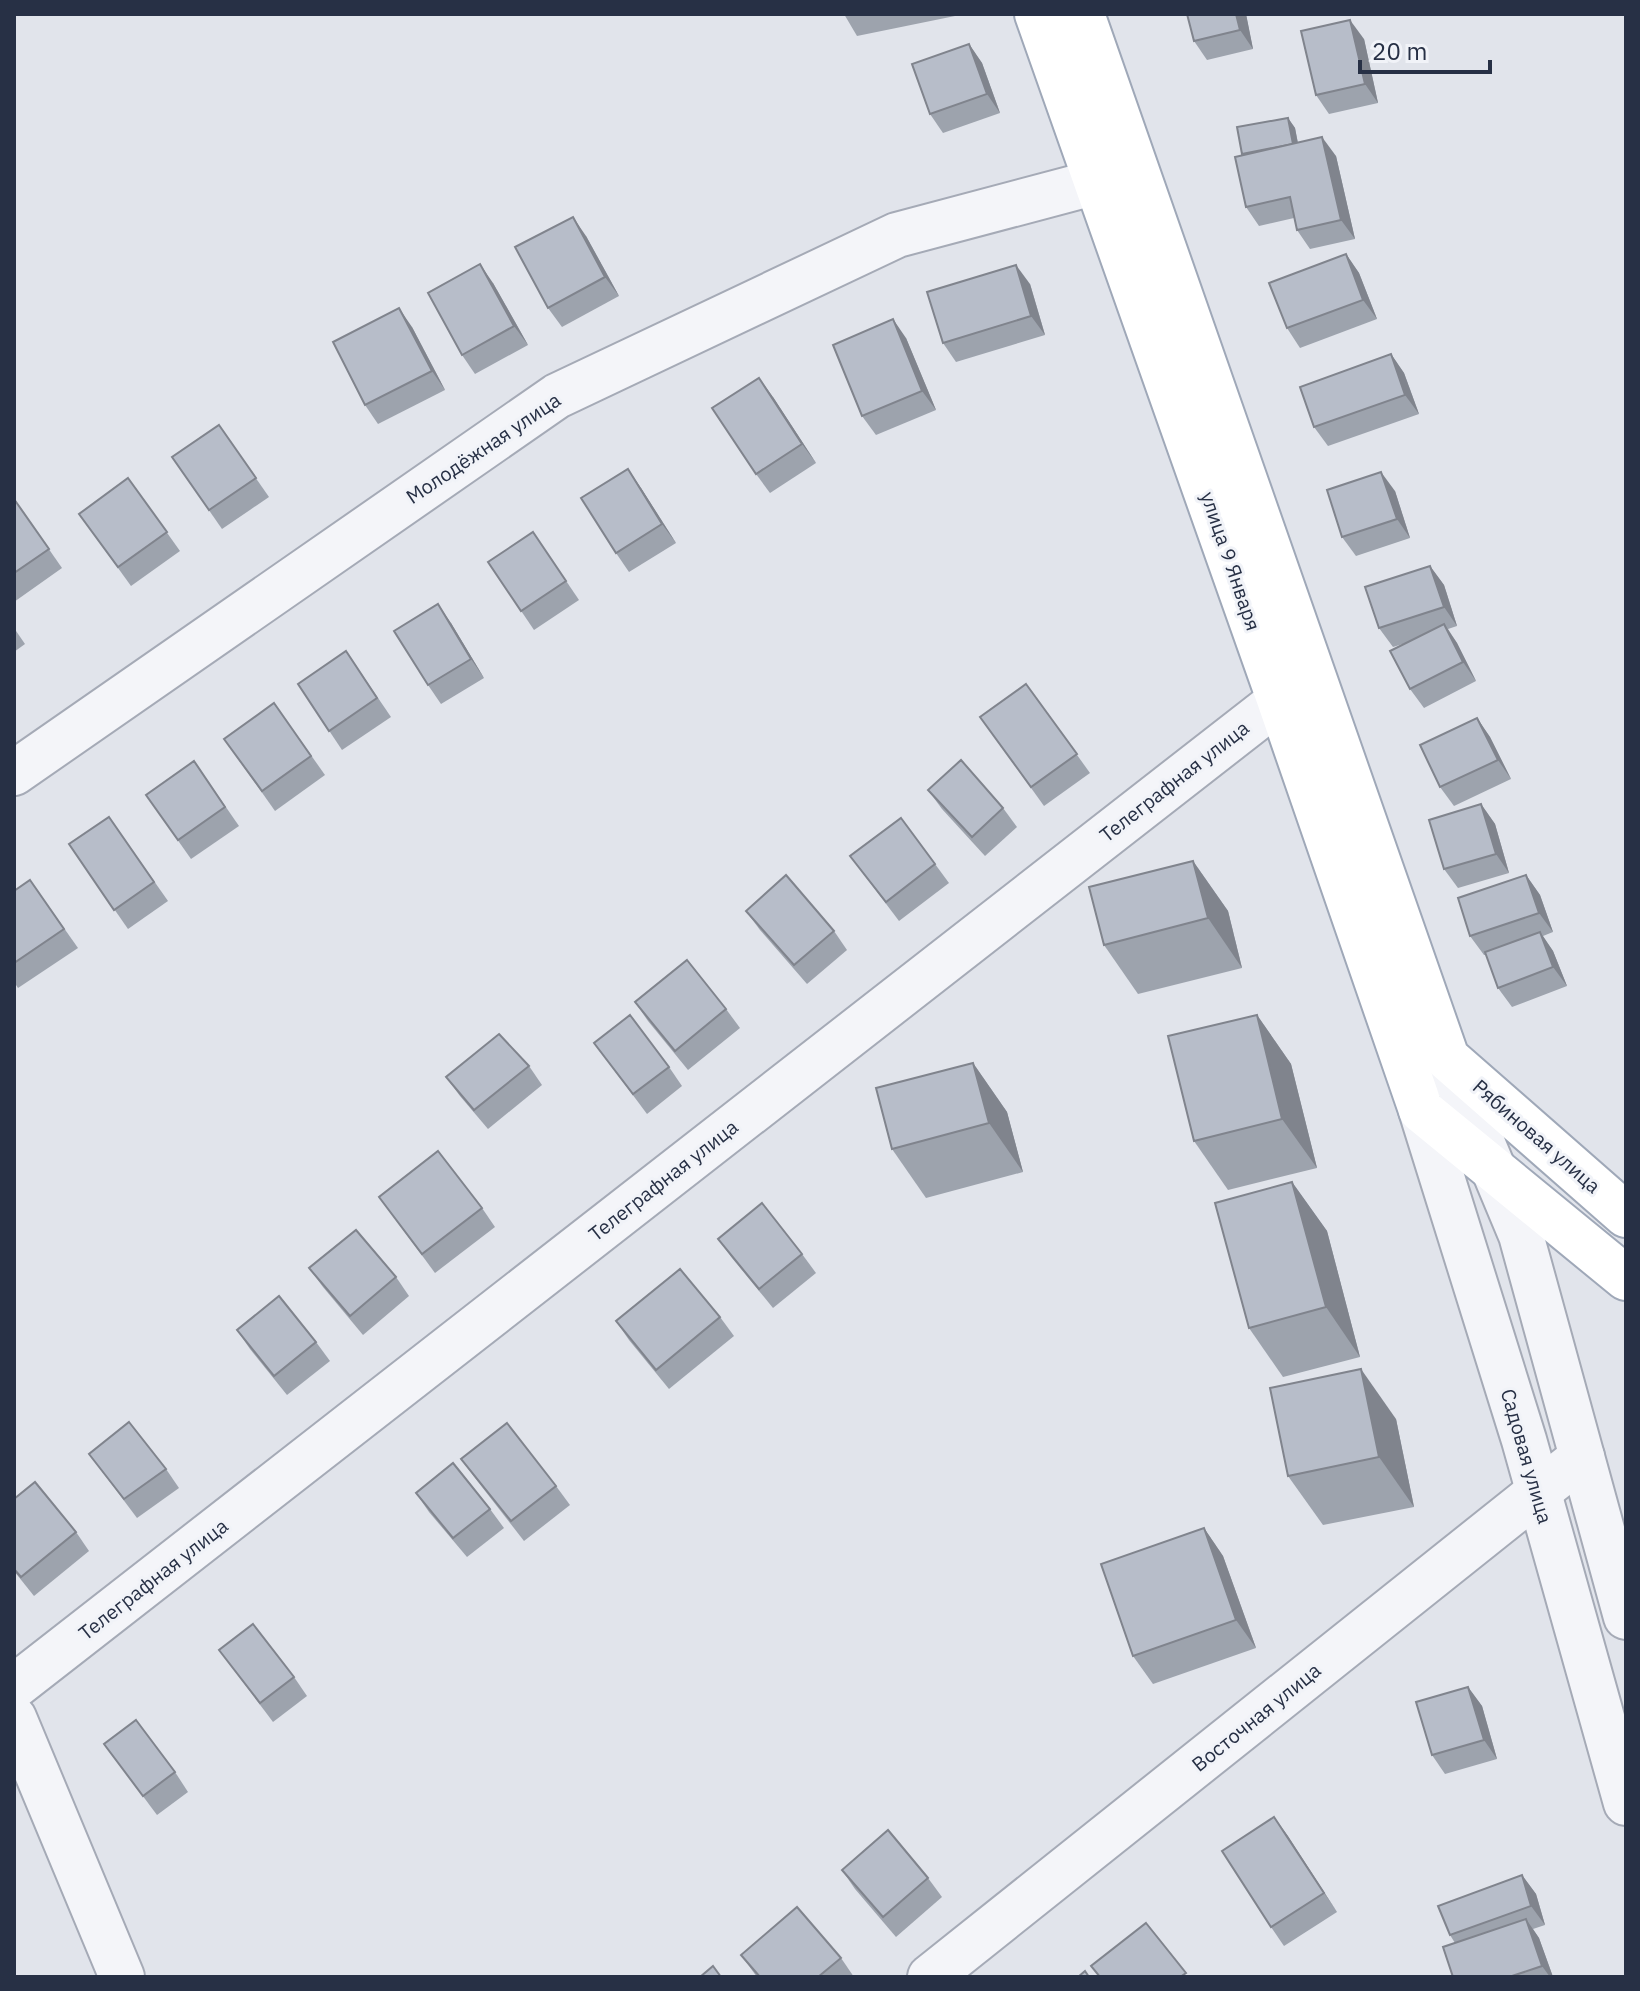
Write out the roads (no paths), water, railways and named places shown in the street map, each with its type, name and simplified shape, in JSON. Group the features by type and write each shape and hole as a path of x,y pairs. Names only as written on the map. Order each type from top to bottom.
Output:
{"main road":[{"name":"улица 9 Января","path":"1037,14 1117,177 1296,686 1447,1058"},
{"name":"улица 9 Января","path":"1082,14 1117,177"},
{"name":"улица 9 Января","path":"1296,686 1421,1110"},
{"name":"Рябиновая улица","path":"1447,1058 1626,1215"},
{"path":"1421,1110 1626,1278"}],"street":[{"name":"Молодёжная улица","path":"14,773 557,396 897,235 1117,177"},
{"name":"Телеграфная улица","path":"14,1687 1296,686"},
{"path":"1447,1058 1521,1235 1626,1617"},
{"name":"Садовая улица","path":"1421,1110 1538,1493 1626,1803"},
{"name":"Восточная улица","path":"930,1977 1582,1457"},
{"path":"14,1718 122,1977"}]}
